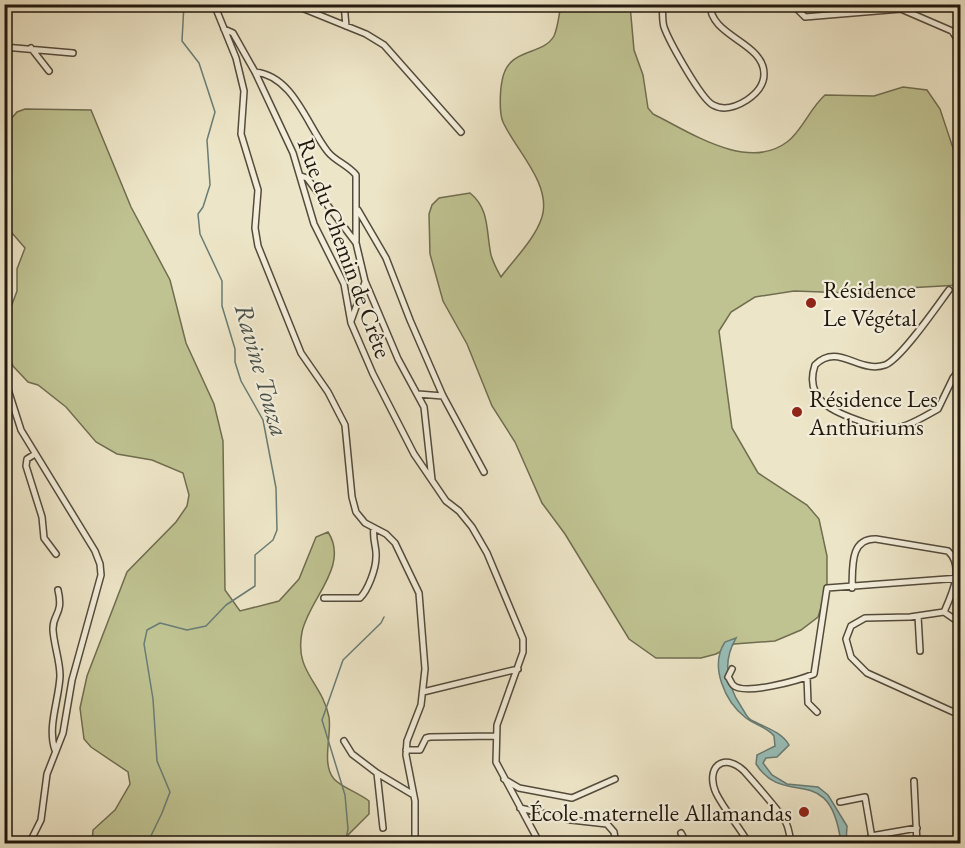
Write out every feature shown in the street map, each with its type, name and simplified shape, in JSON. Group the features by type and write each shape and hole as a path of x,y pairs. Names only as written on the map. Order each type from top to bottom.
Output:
{"street":[{"path":"214,4 244,91 240,126 258,190 255,228 258,246 301,353 328,392 345,425 354,506 365,523 395,543 418,593 425,669 418,716 407,741 406,750 413,795 415,843"},
{"path":"292,4 346,26 384,45 461,132"},
{"path":"312,4 312,12"},
{"path":"344,4 346,26"},
{"path":"662,4 664,27 697,87 710,104 723,108 734,107 757,92 764,75 762,65 756,56 716,22 710,4"},
{"path":"792,4 805,17 900,7 952,32 960,43"},
{"name":"Rue du Chemin de Crête","path":"224,29 233,33 255,72 293,153 314,224 344,284 351,323 373,374 414,454 446,501 459,511 487,554 523,639 523,652 495,736"},
{"path":"4,46 73,53"},
{"path":"31,48 49,72"},
{"path":"255,72 271,76 300,103 328,153 356,175 358,210 356,243 365,281 398,359 418,394 427,422 432,482"},
{"path":"301,176 307,178 356,243"},
{"path":"358,210 386,258 443,396 484,472"},
{"path":"351,323 365,281"},
{"path":"949,290 889,363 870,366 838,355 828,356 815,365 812,379 816,393 829,409 885,429 897,428 938,410 952,378 960,369"},
{"path":"4,377 21,430 95,551 100,564 100,575 72,680 63,733 47,774 41,820 29,843"},
{"path":"418,394 443,396"},
{"path":"35,454 27,459 26,465 42,518 44,538 56,554"},
{"path":"324,598 360,598 366,592 376,557 372,542 374,528"},
{"path":"852,588 855,551 862,543 871,539 948,551 956,560 960,578 944,612"},
{"path":"732,669 728,677 733,686 740,689 761,688 807,676 816,671 827,588 852,588 960,578"},
{"path":"55,750 51,733 59,701 60,675 53,629 62,606 58,590"},
{"path":"960,623 944,612 859,620 851,626 846,635 849,652 860,667 875,678 960,715"},
{"path":"918,616 920,651"},
{"path":"423,692 518,669"},
{"path":"807,676 808,703 817,712"},
{"path":"406,750 420,750 426,738 430,737 495,736 496,762 540,843"},
{"path":"344,741 351,754 377,773 406,788 413,795"},
{"path":"749,843 716,793 711,779 712,771 718,764 727,762 743,771 786,822 791,843"},
{"path":"377,773 383,828"},
{"path":"504,779 519,788 568,798 579,797 615,779"},
{"path":"914,782 917,843"},
{"path":"840,802 865,797 873,843"},
{"path":"520,808 571,820 607,824 614,832 616,843"},
{"path":"871,836 917,828"},
{"path":"681,833 687,843"}],"green space":[{"path":"561,5 630,5 634,50 643,75 648,108 653,114 701,139 737,151 754,153 771,150 787,142 825,95 874,96 903,87 927,90 940,109 960,169 960,285 906,288 878,294 794,291 755,297 731,312 719,331 732,428 758,473 807,505 819,519 827,556 827,589 818,617 801,630 775,641 734,644 716,654 701,658 656,658 629,639 565,534 542,503 515,442 492,406 467,344 443,301 430,254 429,214 432,205 439,198 470,193 476,199 484,214 491,255 501,277 530,241 539,225 544,205 542,192 531,167 503,122 500,108 501,90 505,70 511,62 549,43 554,36"},
{"path":"25,109 91,110 131,207 170,280 186,343 214,404 223,441 225,590 240,611 279,601 299,579 316,537 328,532 333,545 334,557 331,570 306,620 301,646 305,667 326,705 329,717 327,758 330,773 337,782 369,801 369,814 348,835 344,843 92,843 93,830 115,810 130,784 128,772 91,747 84,739 80,708 87,676 127,572 176,522 187,506 189,495 183,473 152,460 117,454 96,442 66,407 38,385 28,382 13,366 5,345 5,323 17,291 17,269 25,248 5,225 4,143 7,139 4,127 17,112"}],"water":[{"path":"736,638 729,656 728,674 737,700 749,719 777,733 789,745 777,757 766,758 763,763 772,775 787,784 818,787 828,795 847,826 846,843 841,843 835,817 827,802 817,793 780,784 768,777 756,764 757,755 775,746 774,736 768,730 746,718 738,711 722,683 719,672 720,652 725,642"}],"waterway":[{"name":"Ravine Touza","path":"147,844 170,792 157,761 153,699 144,644 147,630 160,623 187,630 206,626 226,605 255,586 255,555 273,540 277,530 276,488 263,420 241,381 235,362 235,349 222,306 222,281 200,234 198,214 203,207 210,185 207,140 215,112 199,63 182,41 184,4"},
{"path":"345,844 348,829 345,795 322,720 343,660 381,623 384,617"}],"place":[{"name":"Résidence Le Végétal","path":"811,303"},
{"name":"Résidence Les Anthuriums","path":"797,412"},
{"name":"École maternelle Allamandas","path":"804,812"}]}
